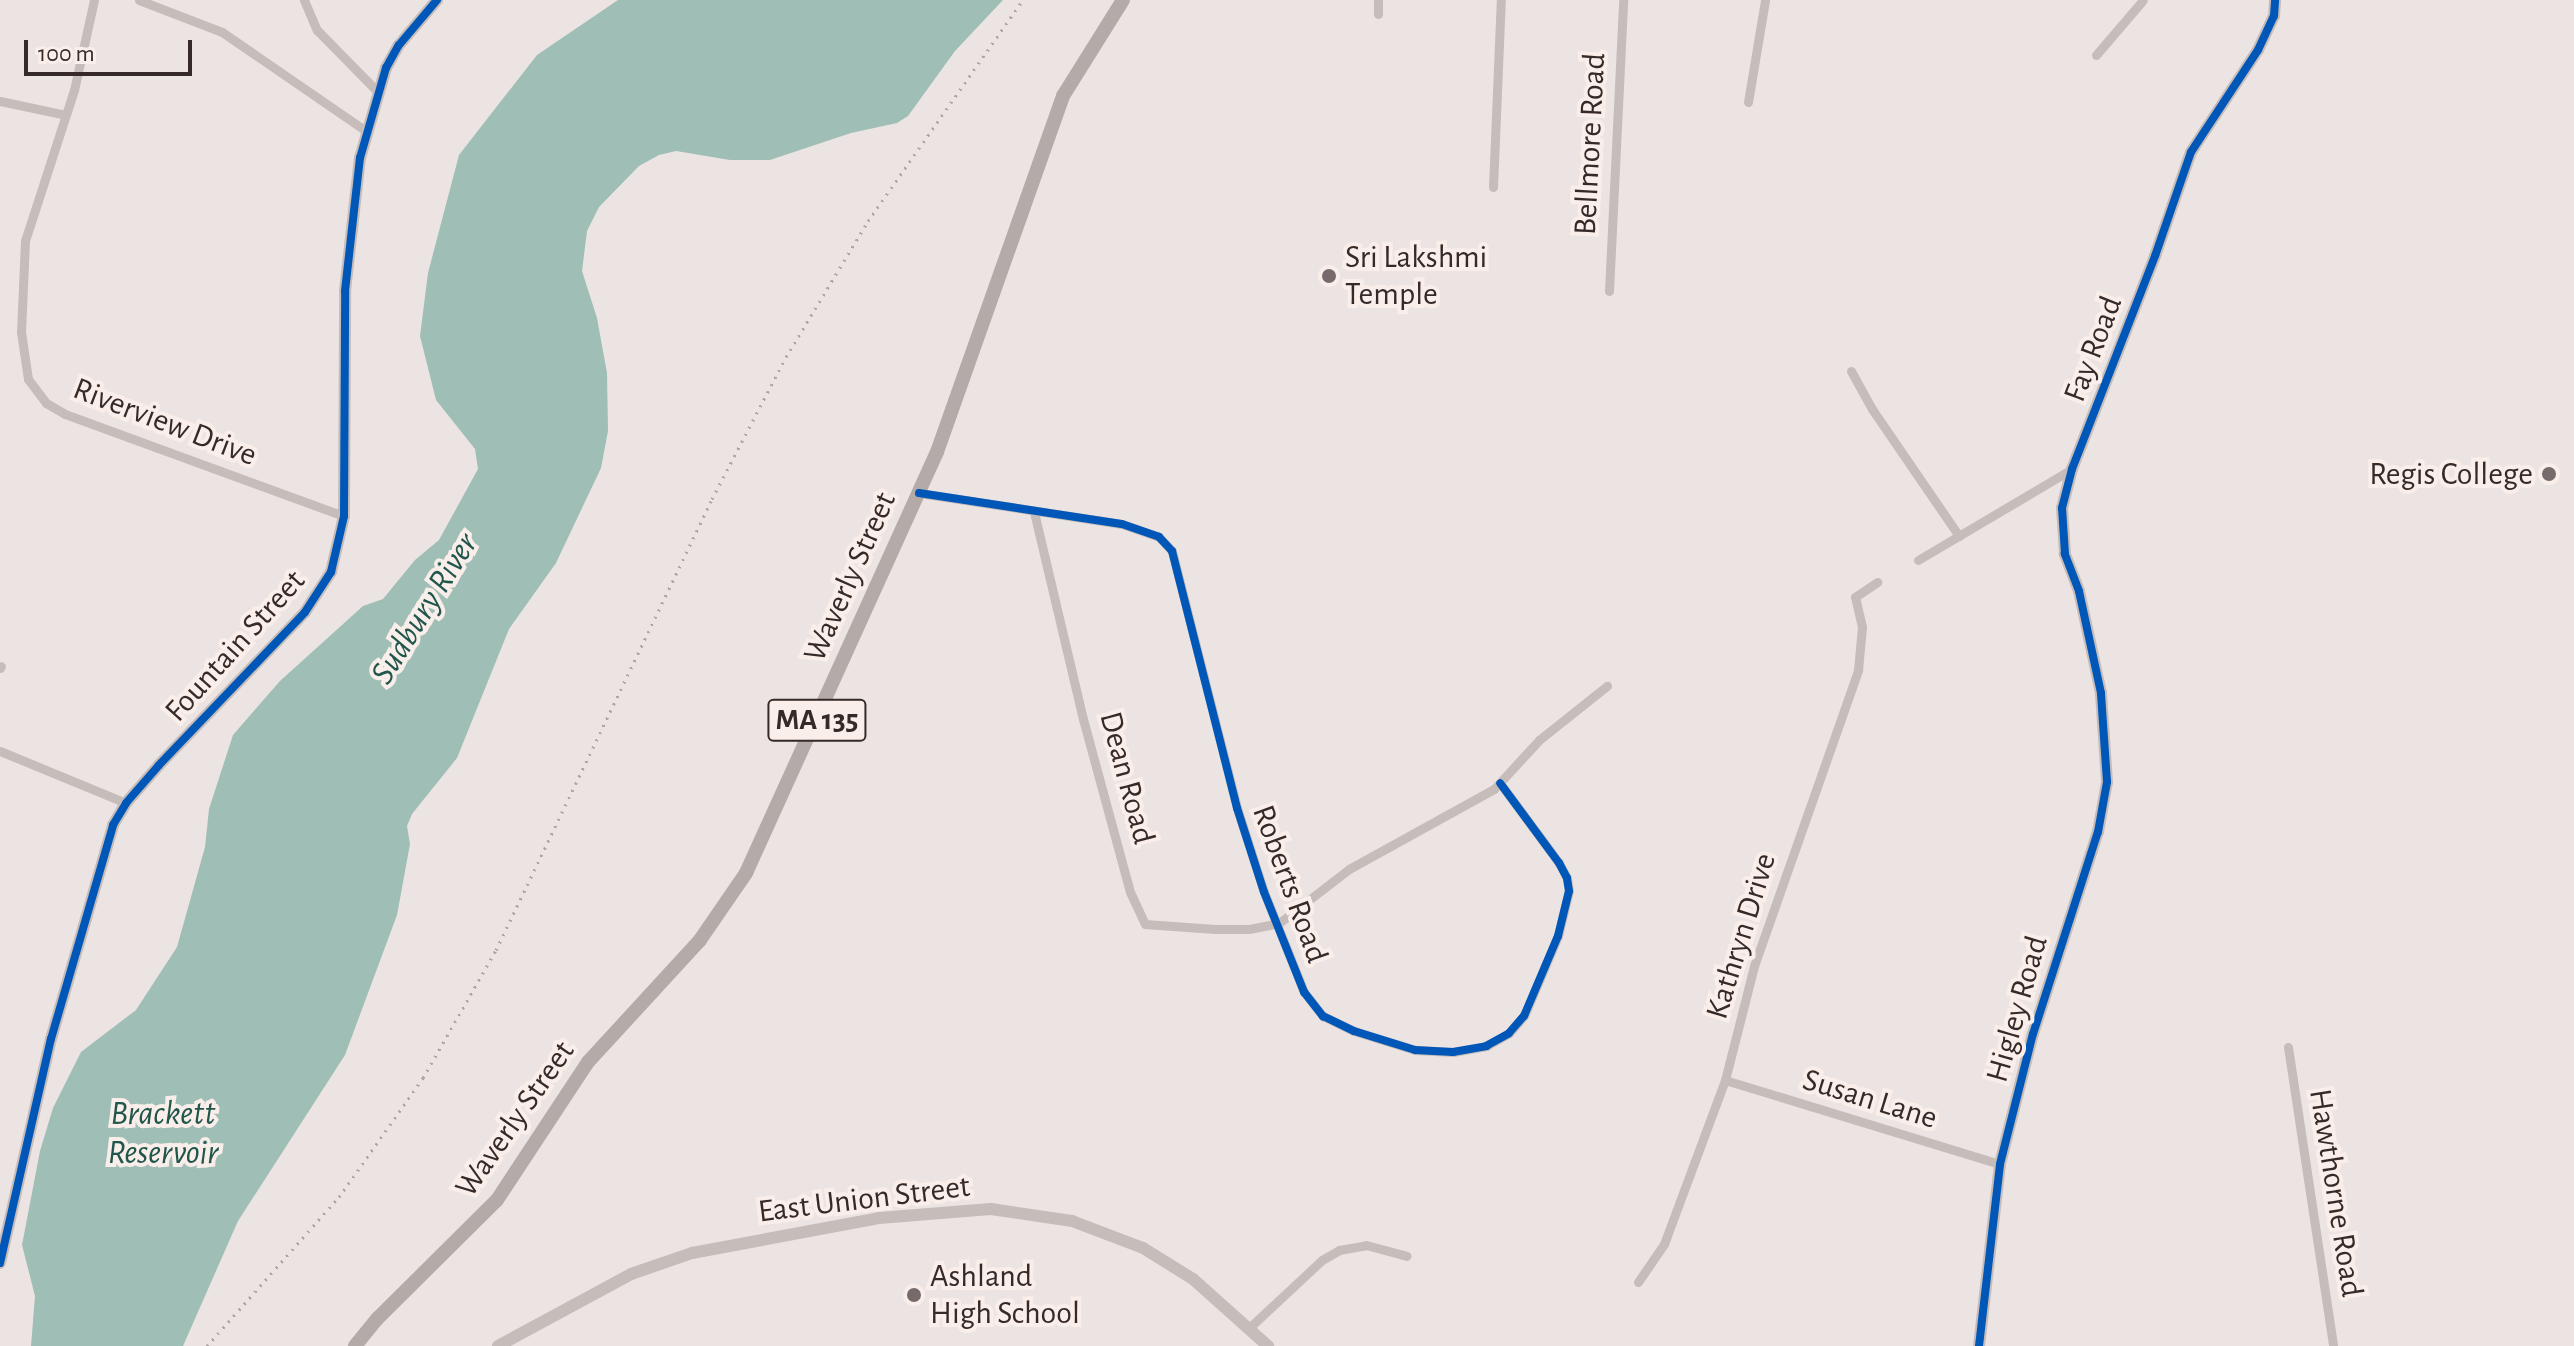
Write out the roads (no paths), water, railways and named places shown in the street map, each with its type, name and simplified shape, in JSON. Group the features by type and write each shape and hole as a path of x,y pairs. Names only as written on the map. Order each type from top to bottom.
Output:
{"main road":[{"name":"Waverly Street","path":"355,1346 377,1319 497,1200 588,1062 700,940 726,907 768,829 919,493 953,411 1055,114 1070,81 1123,0"}],"street":[{"name":"Riverview Drive","path":"94,0 66,115 30,221 22,262 22,352 28,379 46,403 65,414 344,516"},
{"path":"139,0 222,32 366,131"},
{"path":"304,0 317,30 378,92"},
{"name":"Fountain Street","path":"0,1263 51,1039 103,851 126,803 305,612 331,572 344,516 345,291 366,131 378,92 399,45 437,0"},
{"path":"1378,0 1378,14"},
{"path":"1493,187 1501,0"},
{"name":"Bellmore Road","path":"1609,291 1623,0"},
{"path":"1748,102 1765,0"},
{"path":"2096,55 2143,0"},
{"name":"Fay Road","path":"2105,737 2090,635 2065,554 2062,525 2072,469 2155,256 2191,152 2258,50 2274,16 2275,0"},
{"path":"0,101 66,115"},
{"path":"1851,371 1872,409 1959,536"},
{"path":"1918,560 2072,469"},
{"name":"Roberts Road","path":"919,493 1145,530 1159,537 1172,551 1237,808 1264,892 1279,923 1304,992 1323,1016 1354,1031 1415,1050 1453,1052 1486,1046 1509,1033 1524,1016 1562,923 1569,891 1559,863 1500,783"},
{"name":"Dean Road","path":"1034,512 1079,704 1139,916 1145,924 1159,927 1249,929 1279,923"},
{"name":"Kathryn Drive","path":"1638,1282 1664,1244 1725,1080 1754,966 1858,670 1862,627 1855,597 1877,582"},
{"path":"1279,923 1349,869 1469,806 1500,783 1539,740 1607,686"},
{"name":"Higley Road","path":"1979,1346 2000,1164 2033,1034 2098,832 2107,782 2105,737"},
{"path":"0,751 126,803"},
{"name":"Hawthorne Road","path":"2288,1047 2333,1346"},
{"name":"Susan Lane","path":"1725,1080 2000,1164"},
{"name":"East Union Street","path":"498,1346 631,1274 692,1253 834,1225 958,1209 1048,1215 1108,1233 1143,1248 1193,1279 1268,1346"},
{"path":"1249,1328 1322,1260 1339,1250 1366,1245 1407,1256"}],"water":[{"name":"Brackett Reservoir","path":"618,0 1003,0 955,51 908,116 897,123 851,133 770,160 730,160 676,151 659,155 639,166 599,207 587,231 582,271 597,318 607,373 608,431 601,468 556,563 509,629 457,758 412,814 407,826 410,844 397,915 345,1055 238,1221 183,1346 31,1346 35,1296 22,1245 40,1151 53,1108 81,1052 136,1010 177,947 205,847 209,809 233,735 280,681 363,606 383,599 415,560 439,540 478,469 475,449 436,400 420,336 428,273 459,155 537,55"}],"railway":[{"path":"207,1346 339,1197 423,1078 496,950 712,499 786,357 868,221 1023,0"}],"place":[{"name":"Sri Lakshmi Temple","path":"1329,276"},
{"name":"Regis College","path":"2549,474"},
{"name":"Ashland High School","path":"914,1295"}],"water label":[{"name":"Sudbury River","path":"425,609"}]}
